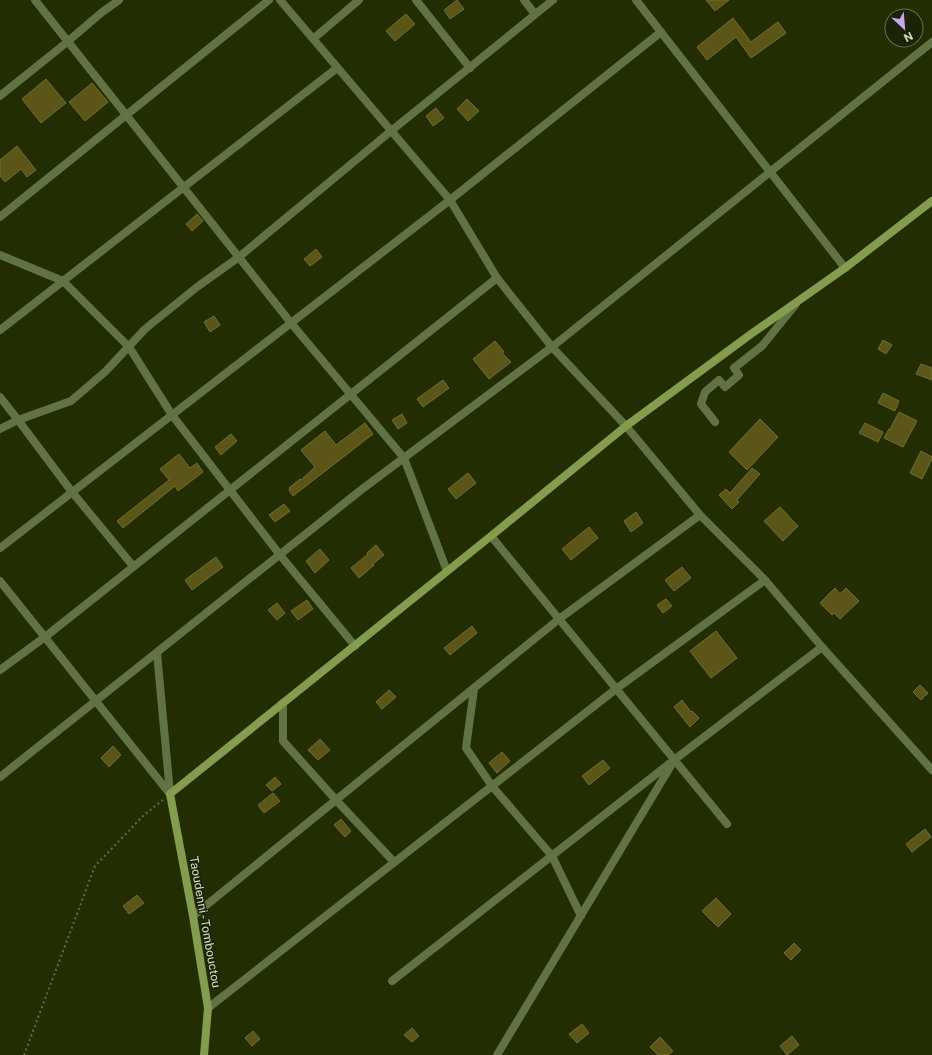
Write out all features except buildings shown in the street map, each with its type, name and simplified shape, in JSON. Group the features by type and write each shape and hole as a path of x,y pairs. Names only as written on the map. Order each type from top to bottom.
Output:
{"street":[{"path":"35,0 291,323 404,458 447,571"},
{"path":"0,96 68,42 101,12 119,0"},
{"path":"0,217 269,0"},
{"path":"280,0 450,200 497,278 552,347 626,426 700,515 765,580 822,647 932,770"},
{"path":"313,39 359,0"},
{"path":"416,0 470,68"},
{"path":"524,0 535,14"},
{"path":"0,429 18,420 71,401 106,371 145,329 197,287 239,257 552,0"},
{"path":"636,0 845,268"},
{"path":"0,548 450,200 661,32"},
{"path":"0,777 362,490 552,347 932,42"},
{"path":"0,330 338,68"},
{"path":"170,794 626,426 751,334 845,268 932,201"},
{"path":"0,255 63,281 129,347 172,414 280,555 355,646"},
{"path":"0,670 44,637 497,278"},
{"path":"715,422 701,404 705,392 719,380 725,387 739,375 734,368 762,346 798,302"},
{"path":"0,397 72,492 133,566"},
{"path":"193,916 559,619 700,515"},
{"path":"491,536 727,824"},
{"path":"208,1008 616,689 765,580"},
{"path":"0,581 170,794"},
{"path":"392,981 674,760 822,647"},
{"path":"157,653 170,794"},
{"path":"474,689 466,748 492,786 552,856 581,916"},
{"path":"283,703 283,741 394,862"},
{"path":"497,1055 674,760"},
{"name":"Taoudenni - Tombouctou","path":"170,794 193,916 208,1008 204,1055"}],"path":[{"path":"24,1055 95,866 144,815 170,794"}]}
